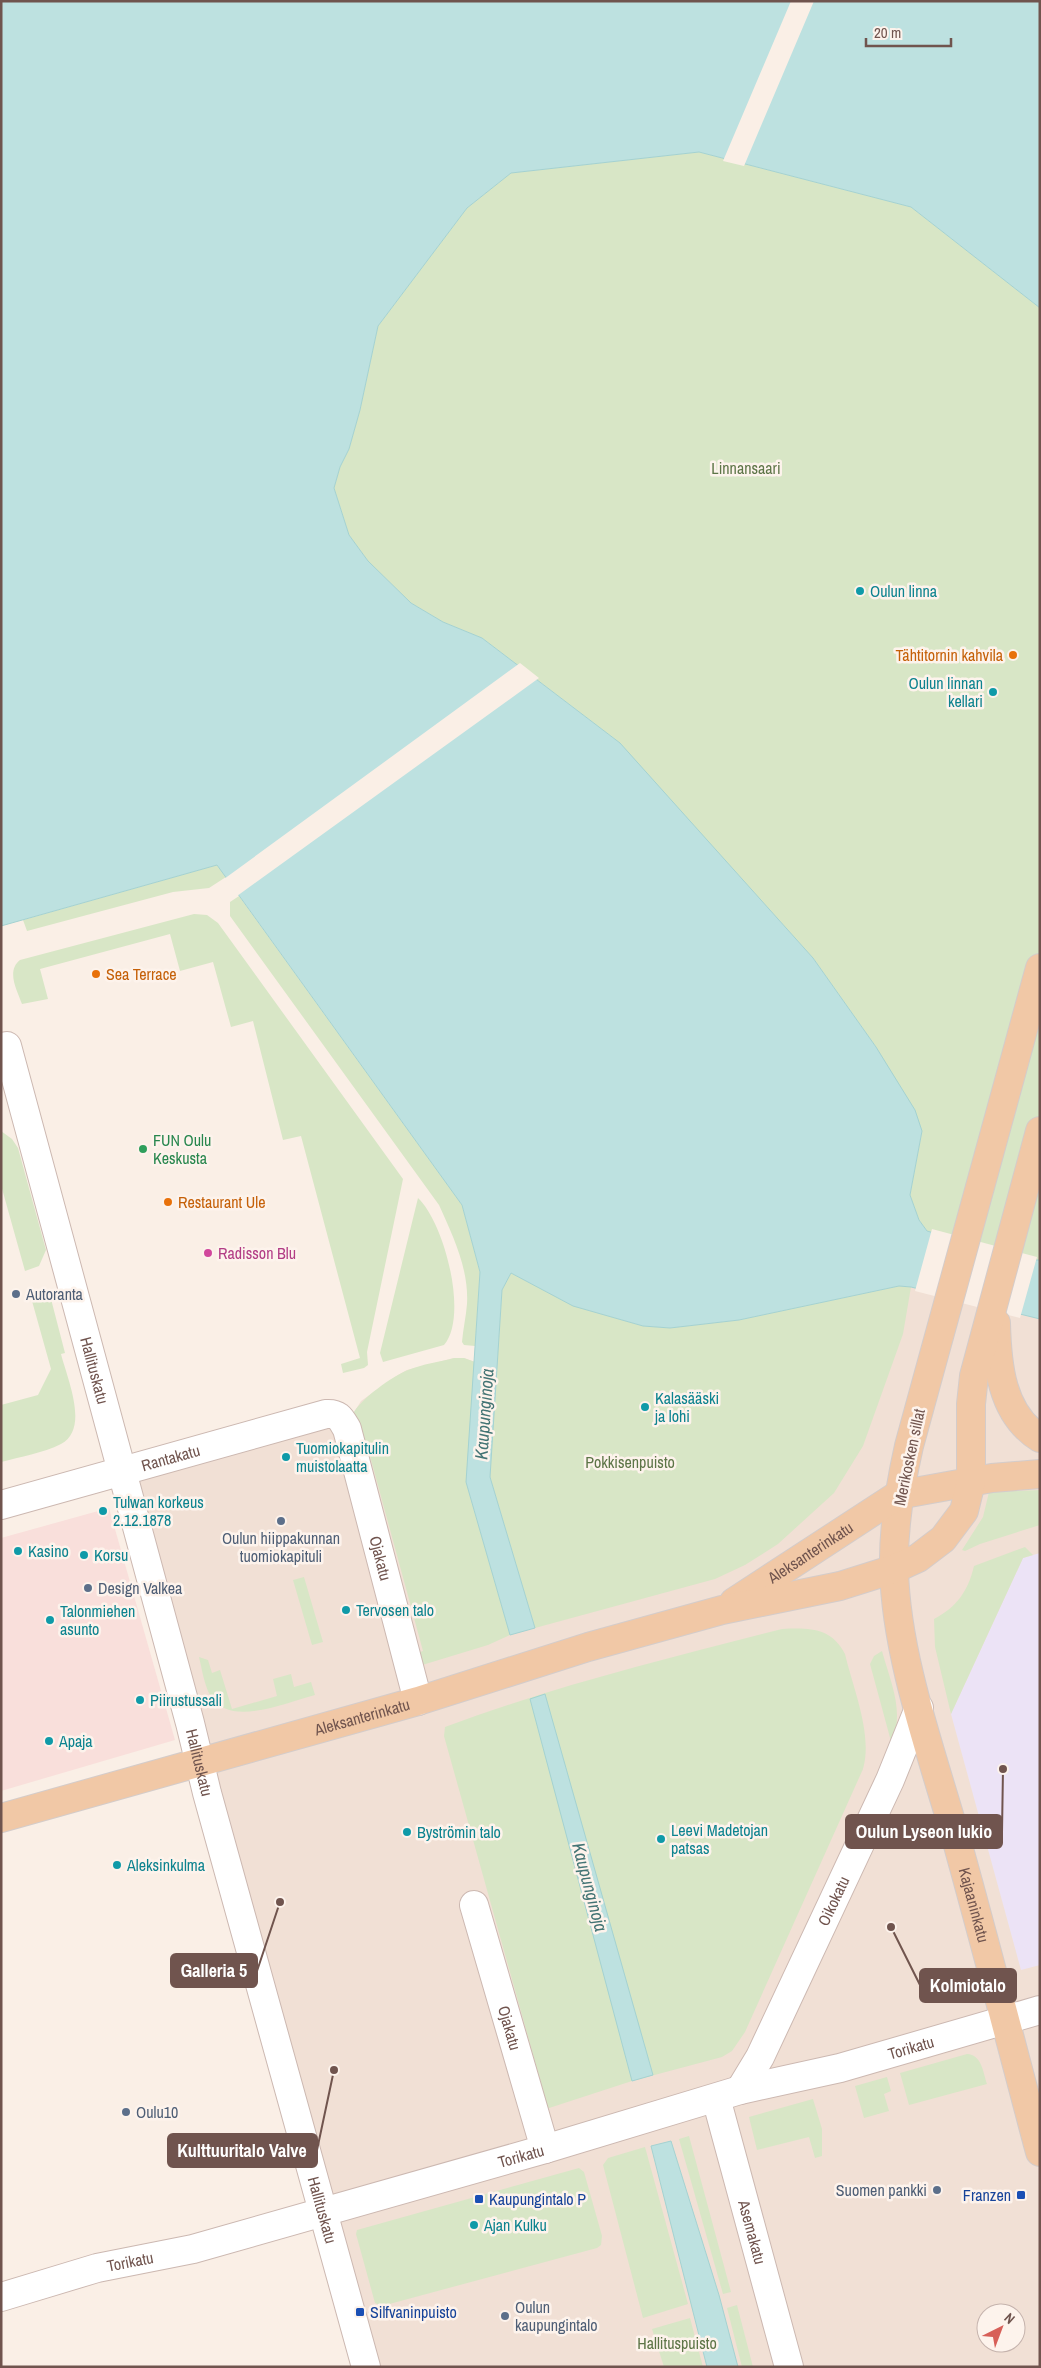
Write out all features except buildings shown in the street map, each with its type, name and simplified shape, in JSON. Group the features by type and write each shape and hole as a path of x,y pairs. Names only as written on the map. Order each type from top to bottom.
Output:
{"main road":[{"name":"Merikosken sillat","path":"894,1569 898,1495 909,1446 1040,968"},
{"path":"894,1569 918,1558 943,1539 964,1511 972,1482 971,1404 989,1352 996,1292 1040,1131"},
{"path":"989,1352 1007,1400 1021,1422 1040,1438"},
{"path":"898,1495 992,1478 1040,1474"},
{"name":"Aleksanterinkatu","path":"722,1610 898,1495"},
{"name":"Aleksanterinkatu","path":"1,1818 418,1701 588,1647 722,1610 840,1586 894,1569"},
{"name":"Kajaaninkatu","path":"894,1569 900,1630 919,1708 1040,2152"}],"street":[{"name":"Hallituskatu","path":"4,1047 366,2367"},
{"name":"Rantakatu","path":"1,1505 326,1414 334,1414 340,1417"},
{"name":"Ojakatu","path":"340,1417 348,1429 418,1701"},
{"name":"Oikokatu","path":"728,2094 760,2057 890,1780 919,1708"},
{"name":"Ojakatu","path":"474,1904 545,2149"},
{"name":"Torikatu","path":"1,2297 97,2268 192,2249 545,2149 728,2094 840,2068 1040,2010"},
{"name":"Asemakatu","path":"728,2094 789,2367"}],"shaded area":[{"path":"899,1286 911,1287 1040,1319 1040,2367 366,2367 121,1471 353,1414 361,1401 407,1370 454,1358 464,1358 475,1362 670,1328 739,1320"},
{"path":"109,1508 175,1740 1,1791 1,1538"},
{"path":"1040,1553 1040,1965 1021,1970 951,1714 1023,1558"}],"green space":[{"name":"Linnansaari","path":"699,152 911,207 1040,308 1040,1260 927,1231 919,1220 910,1195 922,1131 876,1047 813,958 616,740 482,638 443,622 411,603 368,561 349,535 334,488 340,467 349,449 360,410 378,326 467,208 511,173"},
{"path":"217,865 226,877 209,888 173,892 27,931 23,920"},
{"path":"239,896 462,1205 480,1272 475,1346 464,1345 462,1342 467,1304 463,1265 439,1205 230,916 230,902"},
{"path":"194,914 207,915 218,923 403,1179 367,1352 368,1365 364,1368 343,1373 341,1364 360,1358 301,1136 283,1140 253,1021 231,1027 213,962 180,971 170,934 40,969 48,999 22,1004 13,975 16,964 20,960"},
{"path":"1,1131 12,1139 18,1148 46,1250 39,1266 25,1271 1,1185"},
{"path":"418,1198 428,1210 437,1227 450,1270 454,1292 454,1313 451,1331 444,1345 383,1362 380,1353"},
{"name":"Pokkisenpuisto","path":"511,1273 574,1306 643,1326 670,1328 739,1320 899,1286 911,1287 903,1334 863,1446 834,1493 778,1544 745,1565 715,1579 535,1628 490,1477 502,1290"},
{"path":"43,1298 51,1299 65,1353 61,1354 74,1402 74,1427 70,1437 61,1444 1,1462 1,1405 38,1395 51,1369 32,1301"},
{"path":"454,1358 464,1358 475,1362 466,1482 510,1635 488,1645 419,1666 415,1654 423,1651 367,1445 360,1447 353,1414 370,1395 402,1373 419,1366"},
{"path":"1040,1490 1040,1525 980,1544 965,1551 962,1550 983,1517 989,1492"},
{"path":"1025,1547 1033,1555 1023,1558 951,1714 935,1647 934,1619 955,1604 965,1591 974,1566"},
{"path":"304,1577 323,1642 312,1645 293,1580"},
{"path":"782,1629 810,1629 826,1634 839,1645 845,1654 864,1727 866,1741 865,1756 863,1769 745,2032 732,2051 722,2057 632,2081 543,2110 538,2097 544,2094 444,1736 445,1727 528,1698"},
{"path":"882,1651 893,1687 897,1709 897,1720 892,1745 870,1664 874,1656"},
{"path":"199,1657 208,1660 212,1673 220,1670 232,1709 277,1696 273,1679 291,1674 294,1687 311,1682 315,1695 259,1710 244,1712 230,1710 219,1705 210,1695"},
{"path":"967,2054 976,2057 979,2061 987,2084 909,2105 900,2073"},
{"path":"887,2077 891,2091 884,2094 889,2111 864,2118 855,2086"},
{"path":"813,2099 822,2129 822,2156 815,2158 809,2137 757,2150 749,2117"},
{"path":"689,2136 731,2292 723,2294 679,2139"},
{"path":"645,2147 688,2304 643,2318 603,2165 608,2158"},
{"path":"579,2168 584,2172 602,2236 601,2245 597,2248 382,2306 375,2303 356,2234 357,2230"},
{"path":"737,2305 753,2367 742,2367 727,2308"},
{"name":"Hallituspuisto","path":"690,2318 703,2367 664,2367 652,2329"}],"water":[{"name":"Kaupunginoja","path":"1,1 1040,1 1040,308 911,207 699,152 511,173 467,208 378,326 360,410 349,449 340,467 334,488 349,535 368,561 411,603 443,622 482,638 620,743 813,958 876,1047 915,1110 922,1131 910,1195 919,1220 927,1231 1040,1260 1040,1319 911,1287 899,1286 739,1320 670,1328 643,1326 573,1306 511,1273 502,1290 490,1477 535,1628 510,1635 466,1482 480,1272 462,1205 217,865 1,926"},
{"name":"Kaupunginoja","path":"545,1694 653,2075 632,2081 530,1699"},
{"path":"671,2141 719,2295 738,2367 707,2367 651,2146"}],"pier":[{"path":"791,1 814,1 744,166 723,161"},
{"path":"520,663 539,678 237,896 224,879"},
{"path":"932,1229 1037,1257 1020,1318 915,1291"}],"place":[{"name":"Oulun linna","path":"860,591"},
{"name":"Tähtitornin kahvila","path":"1013,655"},
{"name":"Oulun linnan kellari","path":"993,692"},
{"name":"Sea Terrace","path":"96,974"},
{"name":"FUN Oulu Keskusta","path":"143,1149"},
{"name":"Restaurant Ule","path":"168,1202"},
{"name":"Radisson Blu","path":"208,1253"},
{"name":"Autoranta","path":"16,1294"},
{"name":"Kalasääski ja lohi","path":"645,1407"},
{"name":"Tuomiokapitulin muistolaatta","path":"286,1457"},
{"name":"Tulwan korkeus 2.12.1878","path":"103,1511"},
{"name":"Oulun hiippakunnan tuomiokapituli","path":"281,1521"},
{"name":"Kasino","path":"18,1551"},
{"name":"Korsu","path":"84,1555"},
{"name":"Design Valkea","path":"88,1588"},
{"name":"Tervosen talo","path":"346,1610"},
{"name":"Talonmiehen asunto","path":"50,1620"},
{"name":"Piirustussali","path":"140,1700"},
{"name":"Apaja","path":"49,1741"},
{"name":"Oulun Lyseon lukio","path":"1003,1769"},
{"name":"Byströmin talo","path":"407,1832"},
{"name":"Leevi Madetojan patsas","path":"661,1839"},
{"name":"Aleksinkulma","path":"117,1865"},
{"name":"Galleria 5","path":"280,1902"},
{"name":"Kolmiotalo","path":"891,1927"},
{"name":"Kulttuuritalo Valve","path":"334,2070"},
{"name":"Oulu10","path":"126,2112"},
{"name":"Suomen pankki","path":"937,2190"},
{"name":"Franzen","path":"1021,2195"},
{"name":"Kaupungintalo P","path":"479,2199"},
{"name":"Ajan Kulku","path":"474,2225"},
{"name":"Silfvaninpuisto","path":"360,2312"},
{"name":"Oulun kaupungintalo","path":"505,2316"}]}
